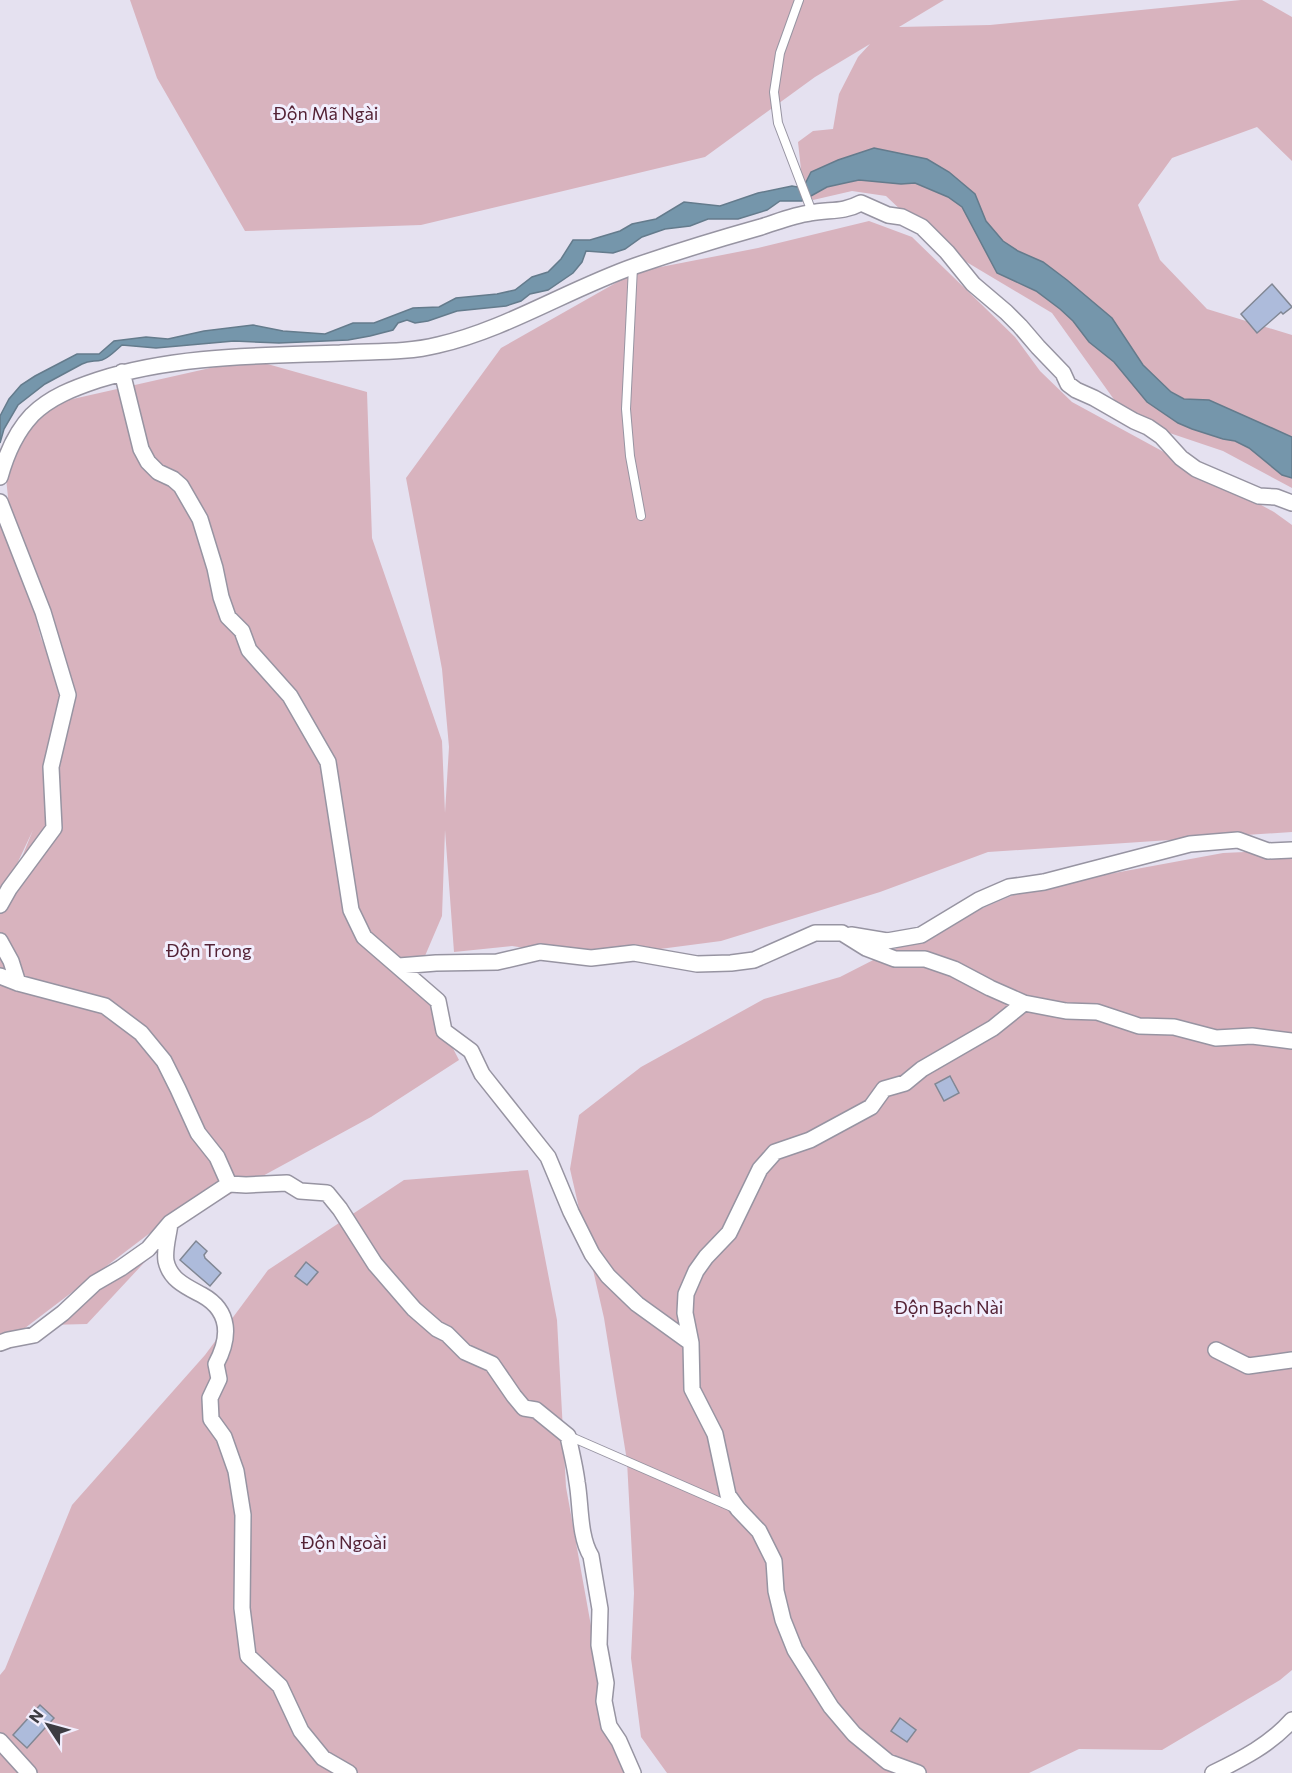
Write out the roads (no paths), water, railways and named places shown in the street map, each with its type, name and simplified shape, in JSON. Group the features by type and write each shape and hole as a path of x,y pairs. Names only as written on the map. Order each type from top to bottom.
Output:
{"street":[{"path":"0,477 9,451 19,432 50,400 77,387 122,372 156,365 227,357 405,351 439,345 473,335 583,286 633,267 810,206 849,209 861,203 922,227 947,252 973,284 1020,326 1063,373 1068,384 1076,390 1148,427 1196,469 1259,496 1276,497 1292,504"},
{"path":"122,372 141,449 148,462 181,486 200,519 228,617 242,631 249,650 290,696 328,762 351,910 364,937 438,1001 444,1031 471,1051 482,1074 548,1157 592,1254 608,1276 638,1304 691,1343"},
{"path":"0,502 43,612 68,695 51,767 54,828 9,889 0,905"},
{"path":"399,966 497,962 540,952 591,958 634,953 697,964 731,963 754,960 815,933 842,933 887,941 921,935 979,900 1009,887 1044,882 1190,844 1238,840 1268,851 1292,850"},
{"path":"842,933 866,948 895,959 925,959 954,969 1024,1003 1066,1011 1097,1012 1139,1026 1174,1027 1216,1038 1252,1036 1292,1041"},
{"path":"0,941 11,960 18,984"},
{"path":"0,976 18,984 105,1006 141,1033 164,1061 198,1133 217,1157 229,1184"},
{"path":"918,1773 888,1762 854,1734 831,1707 795,1650 783,1620 776,1591 774,1561 759,1531 728,1496 715,1434 692,1389 691,1343 685,1312 686,1294 696,1271 729,1233 760,1168 775,1152 810,1140 871,1107 884,1089 905,1083 922,1069 993,1028 1024,1003"},
{"path":"0,1343 34,1335 63,1313 95,1282 121,1268 148,1249 170,1223 229,1184 287,1184 300,1191 327,1193 340,1209 375,1264 414,1309 437,1329 447,1334 465,1352 492,1364 524,1408 536,1410 568,1436 577,1480 586,1549 591,1556 600,1609 599,1645 606,1683 604,1701 609,1726 619,1741 633,1773"},
{"path":"170,1223 166,1261 178,1281 216,1305 224,1317 226,1327 224,1350 216,1364 219,1379 210,1398 212,1419 224,1437 236,1472 243,1515 242,1608 248,1656 280,1686 301,1731 323,1758 349,1773"},
{"path":"1216,1350 1248,1366 1292,1360"},
{"path":"1213,1773 1264,1744 1280,1733 1292,1720"},
{"path":"0,1741 29,1773"}],"lane":[{"path":"800,0 780,53 774,92 778,123 810,206"},
{"path":"633,267 626,409 630,456 641,516"},
{"path":"568,1436 738,1509"}],"water":[{"path":"874,148 927,159 949,172 975,194 986,221 1003,241 1018,251 1043,262 1112,318 1143,365 1171,392 1184,399 1209,400 1292,437 1292,478 1282,475 1249,448 1235,441 1178,423 1147,402 1114,362 1089,342 1073,321 1060,309 1036,291 997,273 962,207 948,197 915,183 859,180 827,187 802,201 780,201 767,210 738,219 708,219 690,226 665,229 642,237 625,249 613,253 586,251 582,262 573,273 548,290 530,294 521,301 506,306 457,311 415,323 407,320 398,323 393,330 348,340 279,343 234,341 156,348 122,345 105,359 85,363 45,384 18,405 4,429 0,443 0,416 9,399 21,385 77,354 99,354 114,341 146,337 168,339 204,331 253,325 283,331 325,334 353,323 374,323 413,308 439,307 456,298 515,290 532,277 548,272 561,259 573,240 590,240 620,231 632,224 656,219 684,202 720,206 758,193 792,186 803,188 811,172"}],"park label":[{"name":"Độn Mã Ngài","path":"326,114"},
{"name":"Độn Trong","path":"209,951"},
{"name":"Độn Bạch Nài","path":"949,1308"},
{"name":"Độn Ngoài","path":"344,1543"}]}
